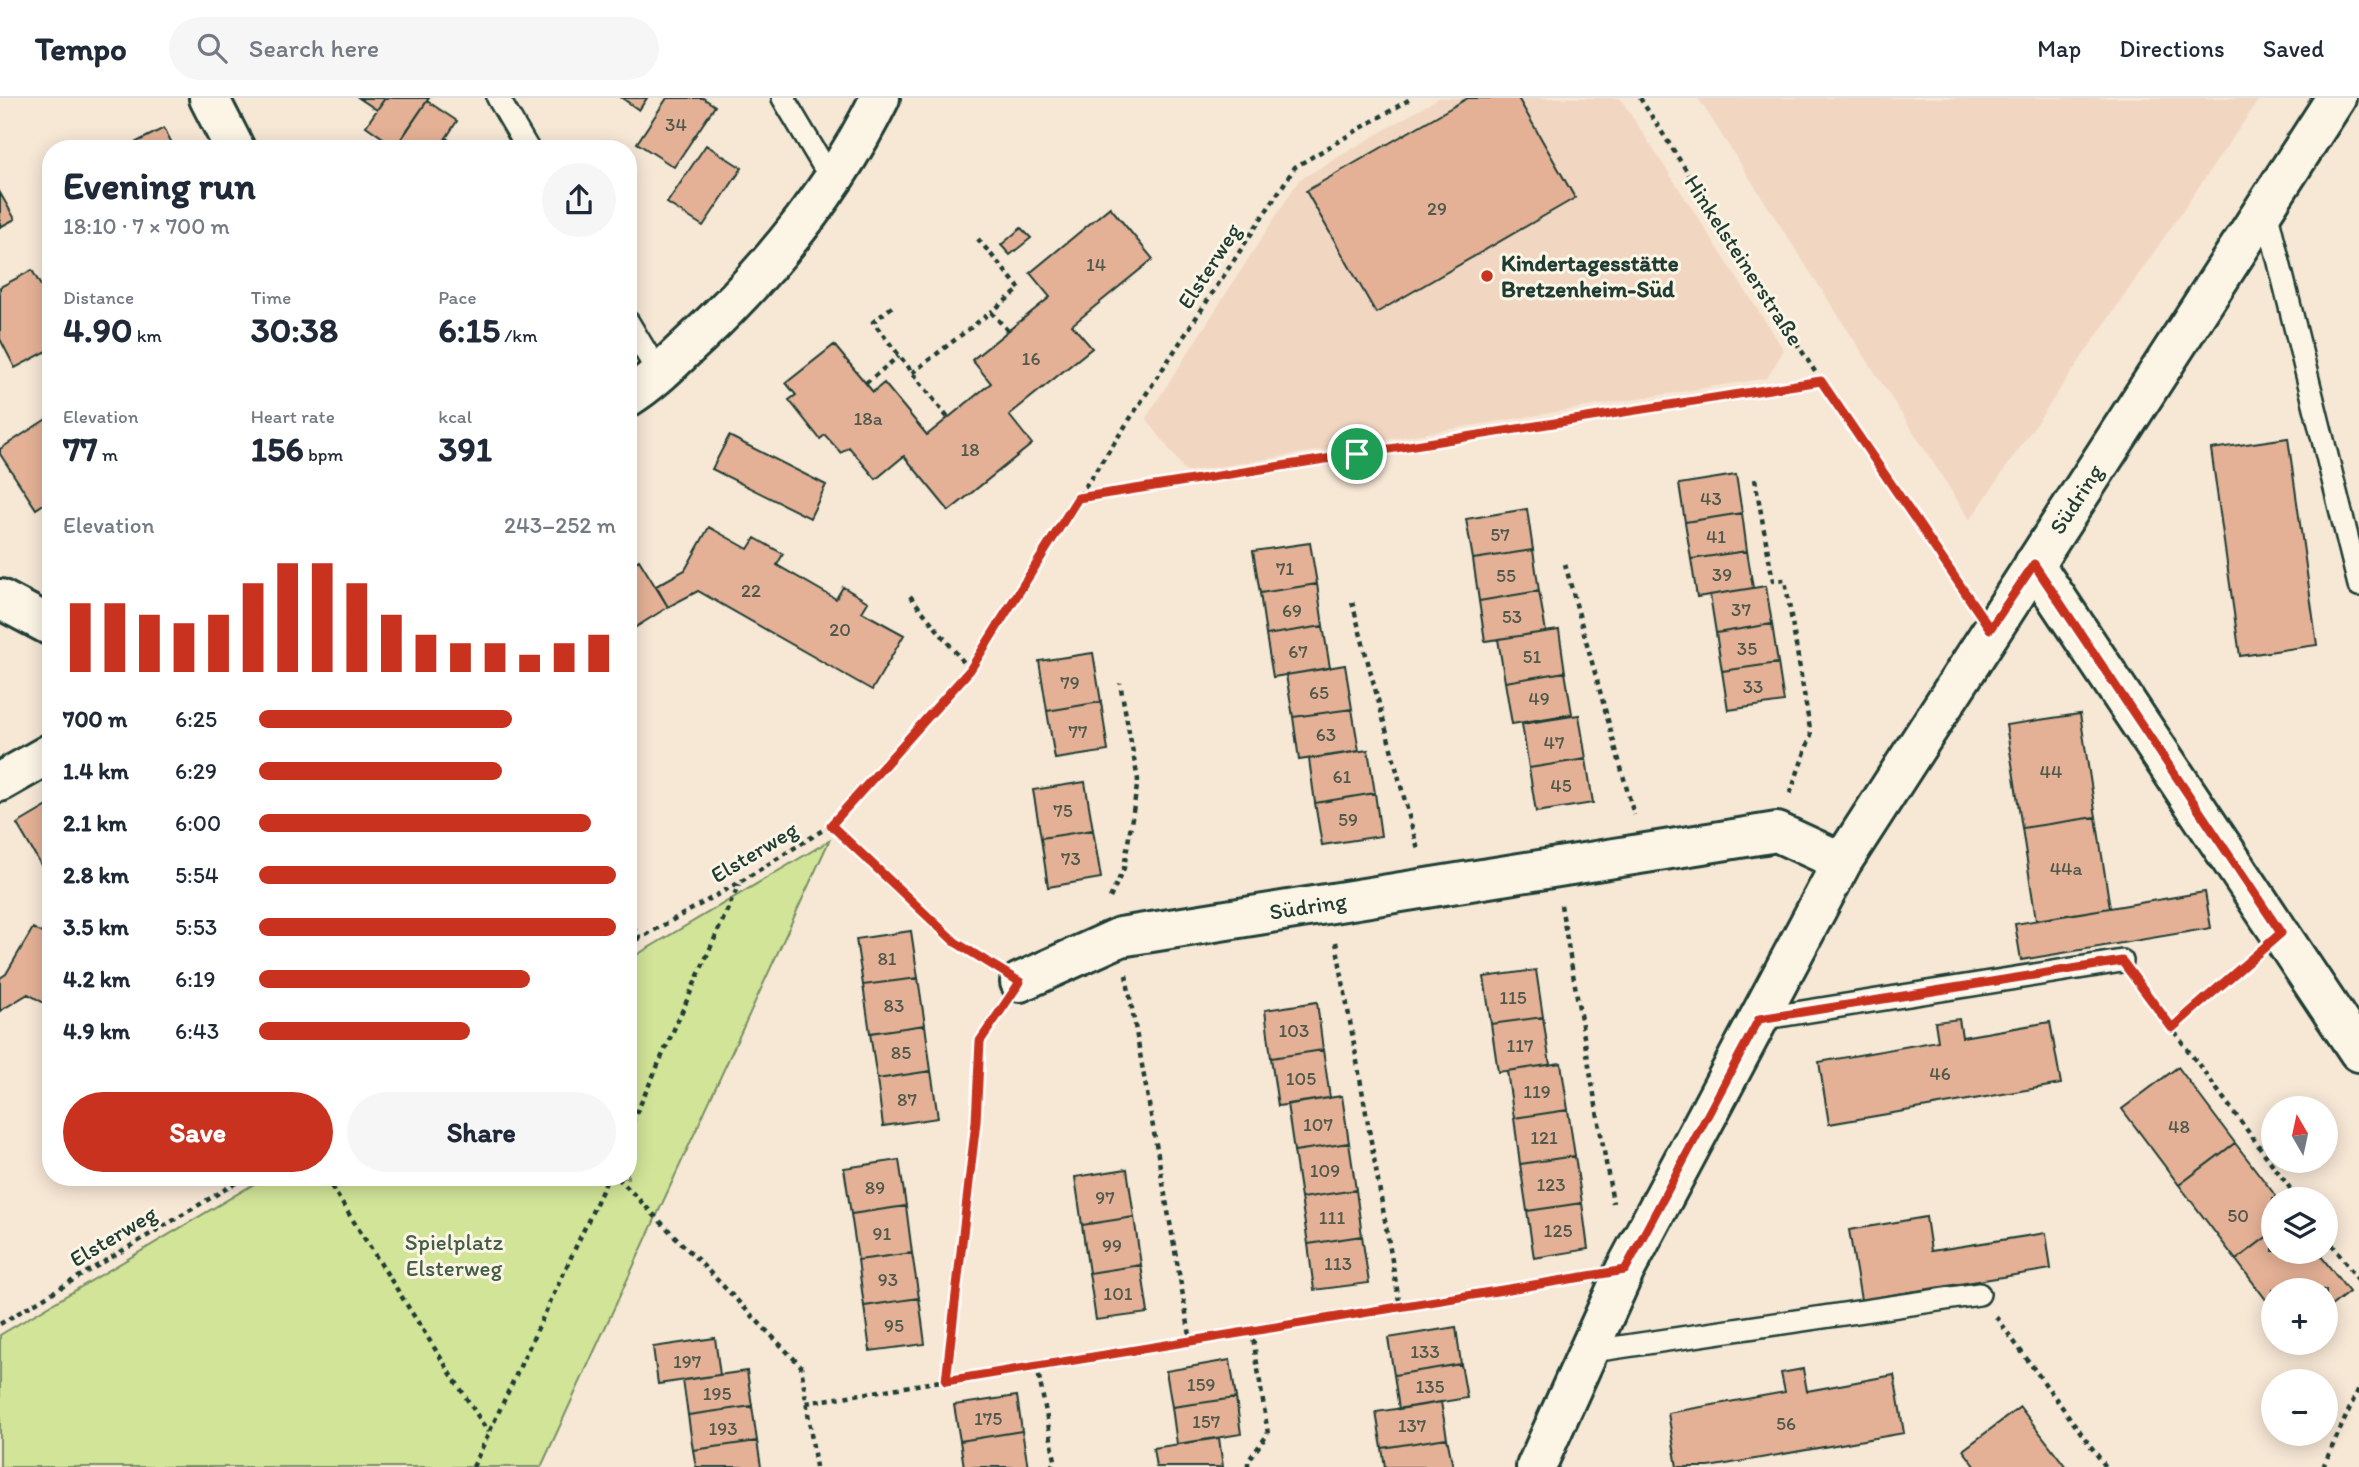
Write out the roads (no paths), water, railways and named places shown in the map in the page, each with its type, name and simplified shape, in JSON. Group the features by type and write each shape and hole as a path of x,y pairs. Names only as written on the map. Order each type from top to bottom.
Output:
{"street":[{"path":"209,98 230,140"},
{"path":"637,390 659,374 718,318 768,265 833,182 880,98"},
{"name":"Südring","path":"1536,1467 1625,1270 1842,862 1990,629 2336,98"},
{"path":"2034,564 2359,1052"},
{"path":"0,598 42,621"},
{"path":"0,782 42,758"},
{"name":"Südring","path":"1020,982 1120,937 1777,832 1842,862"}],"lane":[{"path":"498,98 523,140"},
{"path":"783,98 833,182"},
{"path":"2265,206 2359,584"},
{"path":"637,336 659,374"},
{"path":"1759,1019 2122,961"},
{"path":"1586,1352 1979,1294"}],"place":[{"name":"Kindertagesstätte Bretzenheim-Süd","path":"1487,276"}],"park label":[{"name":"Spielplatz Elsterweg","path":"454,1255"}]}
